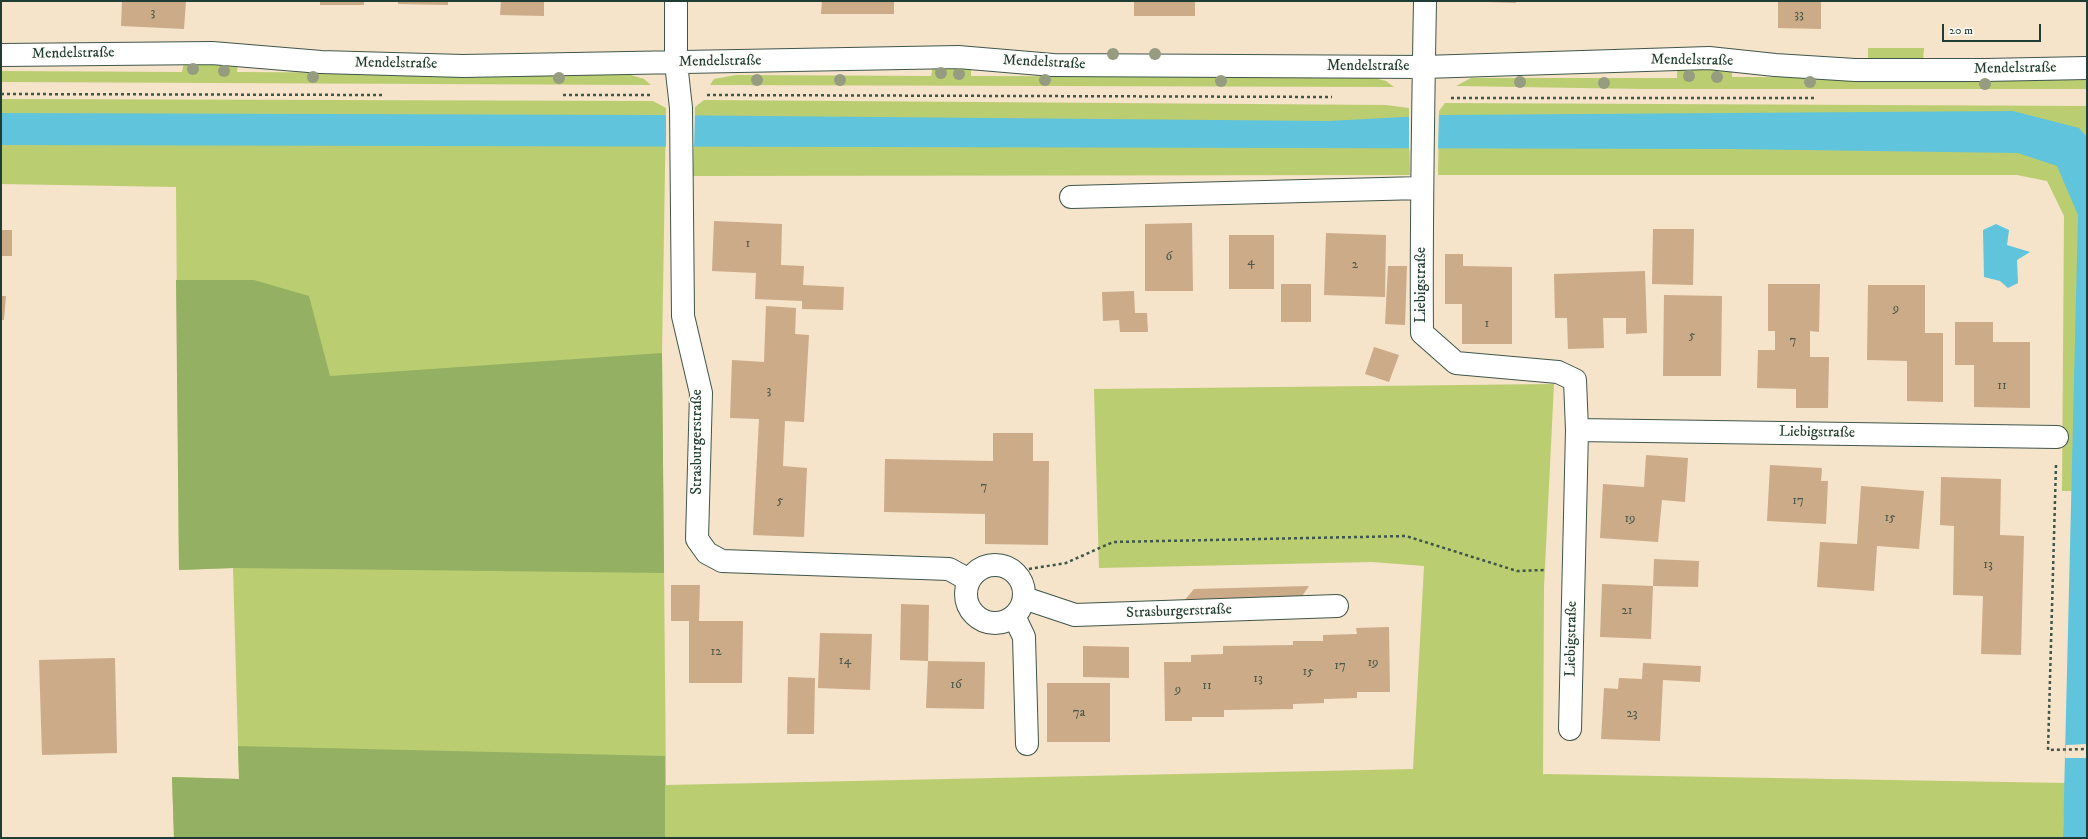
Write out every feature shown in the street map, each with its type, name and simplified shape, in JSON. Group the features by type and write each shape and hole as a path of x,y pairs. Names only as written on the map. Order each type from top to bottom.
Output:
{"street":[{"name":"Strasburgerstraße","path":"676,1 676,63 681,101 684,316 701,394 697,539 707,553 722,561 948,569 969,580"},
{"name":"Liebigstraße","path":"1425,1 1423,104 1424,159 1421,188 1422,333 1456,363 1558,372 1575,380 1577,430 1570,729"},
{"name":"Mendelstraße","path":"1,55 212,53 321,62 463,66 958,57 1053,65 1424,67 1709,58 1775,65 1855,70 2087,68"},
{"path":"1070,197 1421,188"},
{"name":"Liebigstraße","path":"1577,430 2057,437"},
{"path":"1019,607 1005,621 996,623 985,622 977,617 970,609 966,600 969,580 975,572 984,566 994,565 1004,566 1013,571 1022,583 1019,607 1024,637 1027,744"},
{"name":"Strasburgerstraße","path":"1019,607 1075,615 1337,606"}],"path":[{"path":"1,94 384,95"},
{"path":"560,95 681,101 1335,97"},
{"path":"1423,104 1818,98"},
{"path":"2057,437 2048,750 2087,749"},
{"path":"1013,571 1066,563 1113,542 1406,536 1517,571 1574,569"}],"green space":[{"path":"1868,48 1924,48 1923,61 1868,61"},
{"path":"184,62 238,62 237,72 628,74 644,79 651,85 1,82 1,71 182,72"},
{"path":"933,66 971,66 971,76 1370,77 1386,81 1394,87 710,85 714,79 736,75 931,76"},
{"path":"1677,67 1732,68 1732,77 2087,78 2087,89 1642,89 1456,86 1471,78 1677,78"},
{"path":"1,99 653,101 666,108 662,353 666,785 1413,769 1424,566 1372,562 1099,568 1094,389 1554,384 1544,587 1543,774 2065,783 2063,838 174,838 172,777 239,779 233,568 179,570 176,187 1,184"},
{"path":"704,100 1386,105 1409,108 1410,175 693,176 695,107"},
{"path":"1445,103 2087,106 2087,491 2062,491 2064,216 2047,181 2017,175 1438,175 1439,111"},
{"path":"176,280 254,280 309,296 330,376 662,353 664,573 233,568 179,570"},
{"path":"238,746 665,756 665,838 174,838 172,777 239,779"}],"water":[{"path":"2013,111 2079,128 2087,137 2087,838 2063,838 2078,215 2057,166 2018,153 1730,149 1,145 1,113 651,115 1328,121 1442,115"},
{"path":"1996,224 2009,230 2007,245 2030,252 2017,260 2018,283 2008,288 2000,281 1984,277 1983,230"}],"pier":[{"path":"666,113 695,114 694,149 666,149"},
{"path":"1439,113 1438,150 1409,150 1409,115"},
{"path":"2087,744 2087,758 2065,758 2066,745"}],"building":[{"path":"122,1 186,1 184,29 121,26"},
{"path":"320,1 364,1 364,5 320,5"},
{"path":"398,1 448,1 448,5 398,4"},
{"path":"501,1 544,1 544,16 500,15"},
{"path":"822,1 894,1 894,14 821,14"},
{"path":"1134,1 1195,1 1195,16 1134,16"},
{"path":"1516,1 1516,3 1488,2"},
{"path":"1778,1 1821,1 1821,29 1778,28"},
{"path":"714,221 782,224 781,265 804,266 803,285 844,287 843,310 802,309 802,301 755,299 756,273 712,271"},
{"path":"1192,223 1193,291 1145,291 1145,224"},
{"path":"1653,229 1694,229 1693,285 1652,284"},
{"path":"1,230 12,230 12,256 1,256"},
{"path":"1326,233 1386,235 1385,297 1324,295"},
{"path":"1229,235 1274,235 1274,289 1229,289"},
{"path":"1445,254 1463,254 1463,266 1512,267 1512,344 1462,344 1462,304 1445,304"},
{"path":"1388,266 1407,266 1405,325 1385,324"},
{"path":"1645,271 1647,333 1626,334 1626,318 1603,318 1604,348 1568,349 1567,318 1555,318 1554,274"},
{"path":"1281,284 1311,284 1311,322 1281,322"},
{"path":"1768,284 1820,284 1819,332 1810,331 1810,357 1829,357 1828,408 1796,408 1796,389 1757,388 1758,350 1775,350 1775,331 1768,331"},
{"path":"1868,285 1925,285 1925,333 1943,333 1943,402 1907,401 1907,361 1867,360"},
{"path":"1134,291 1135,313 1147,313 1148,332 1120,332 1119,320 1103,321 1102,292"},
{"path":"1664,295 1722,296 1721,376 1663,376"},
{"path":"1,296 6,296 4,320 1,320"},
{"path":"766,306 796,308 795,334 809,335 804,422 785,421 783,466 807,468 804,537 753,535 759,419 730,418 732,360 764,362"},
{"path":"1955,322 1993,322 1993,342 2030,342 2030,408 1974,407 1974,365 1955,365"},
{"path":"1374,347 1399,355 1389,382 1365,374"},
{"path":"993,433 1033,433 1033,461 1049,461 1048,545 985,544 985,514 884,512 885,459 993,461"},
{"path":"1646,455 1688,458 1685,502 1662,500 1658,542 1600,538 1603,484 1644,487"},
{"path":"1770,465 1822,468 1821,481 1828,481 1826,524 1767,521"},
{"path":"1941,477 2001,479 2000,535 2024,536 2021,655 1981,654 1983,596 1953,595 1954,526 1940,525"},
{"path":"1861,486 1924,491 1919,549 1877,546 1874,591 1817,587 1820,542 1857,544"},
{"path":"1654,559 1699,561 1698,587 1653,586"},
{"path":"1602,584 1653,586 1651,639 1600,637"},
{"path":"671,585 700,585 699,621 743,621 742,683 689,683 689,621 671,621"},
{"path":"1309,586 1296,605 1178,608 1194,589"},
{"path":"901,604 929,605 928,661 900,660"},
{"path":"1389,627 1390,692 1357,692 1357,698 1324,699 1324,703 1293,704 1293,709 1224,710 1224,717 1192,717 1192,721 1165,721 1164,662 1191,662 1191,655 1223,654 1223,646 1293,645 1293,641 1323,641 1323,635 1357,634 1356,628"},
{"path":"820,633 872,634 870,690 818,688"},
{"path":"1083,646 1129,647 1129,678 1083,677"},
{"path":"115,658 117,753 42,755 39,660"},
{"path":"928,661 985,662 984,709 926,708"},
{"path":"1643,663 1701,666 1700,682 1663,680 1660,741 1601,739 1604,688 1618,689 1619,678 1642,679"},
{"path":"788,677 815,678 814,734 787,734"},
{"path":"1047,683 1110,683 1110,742 1047,742"}]}
